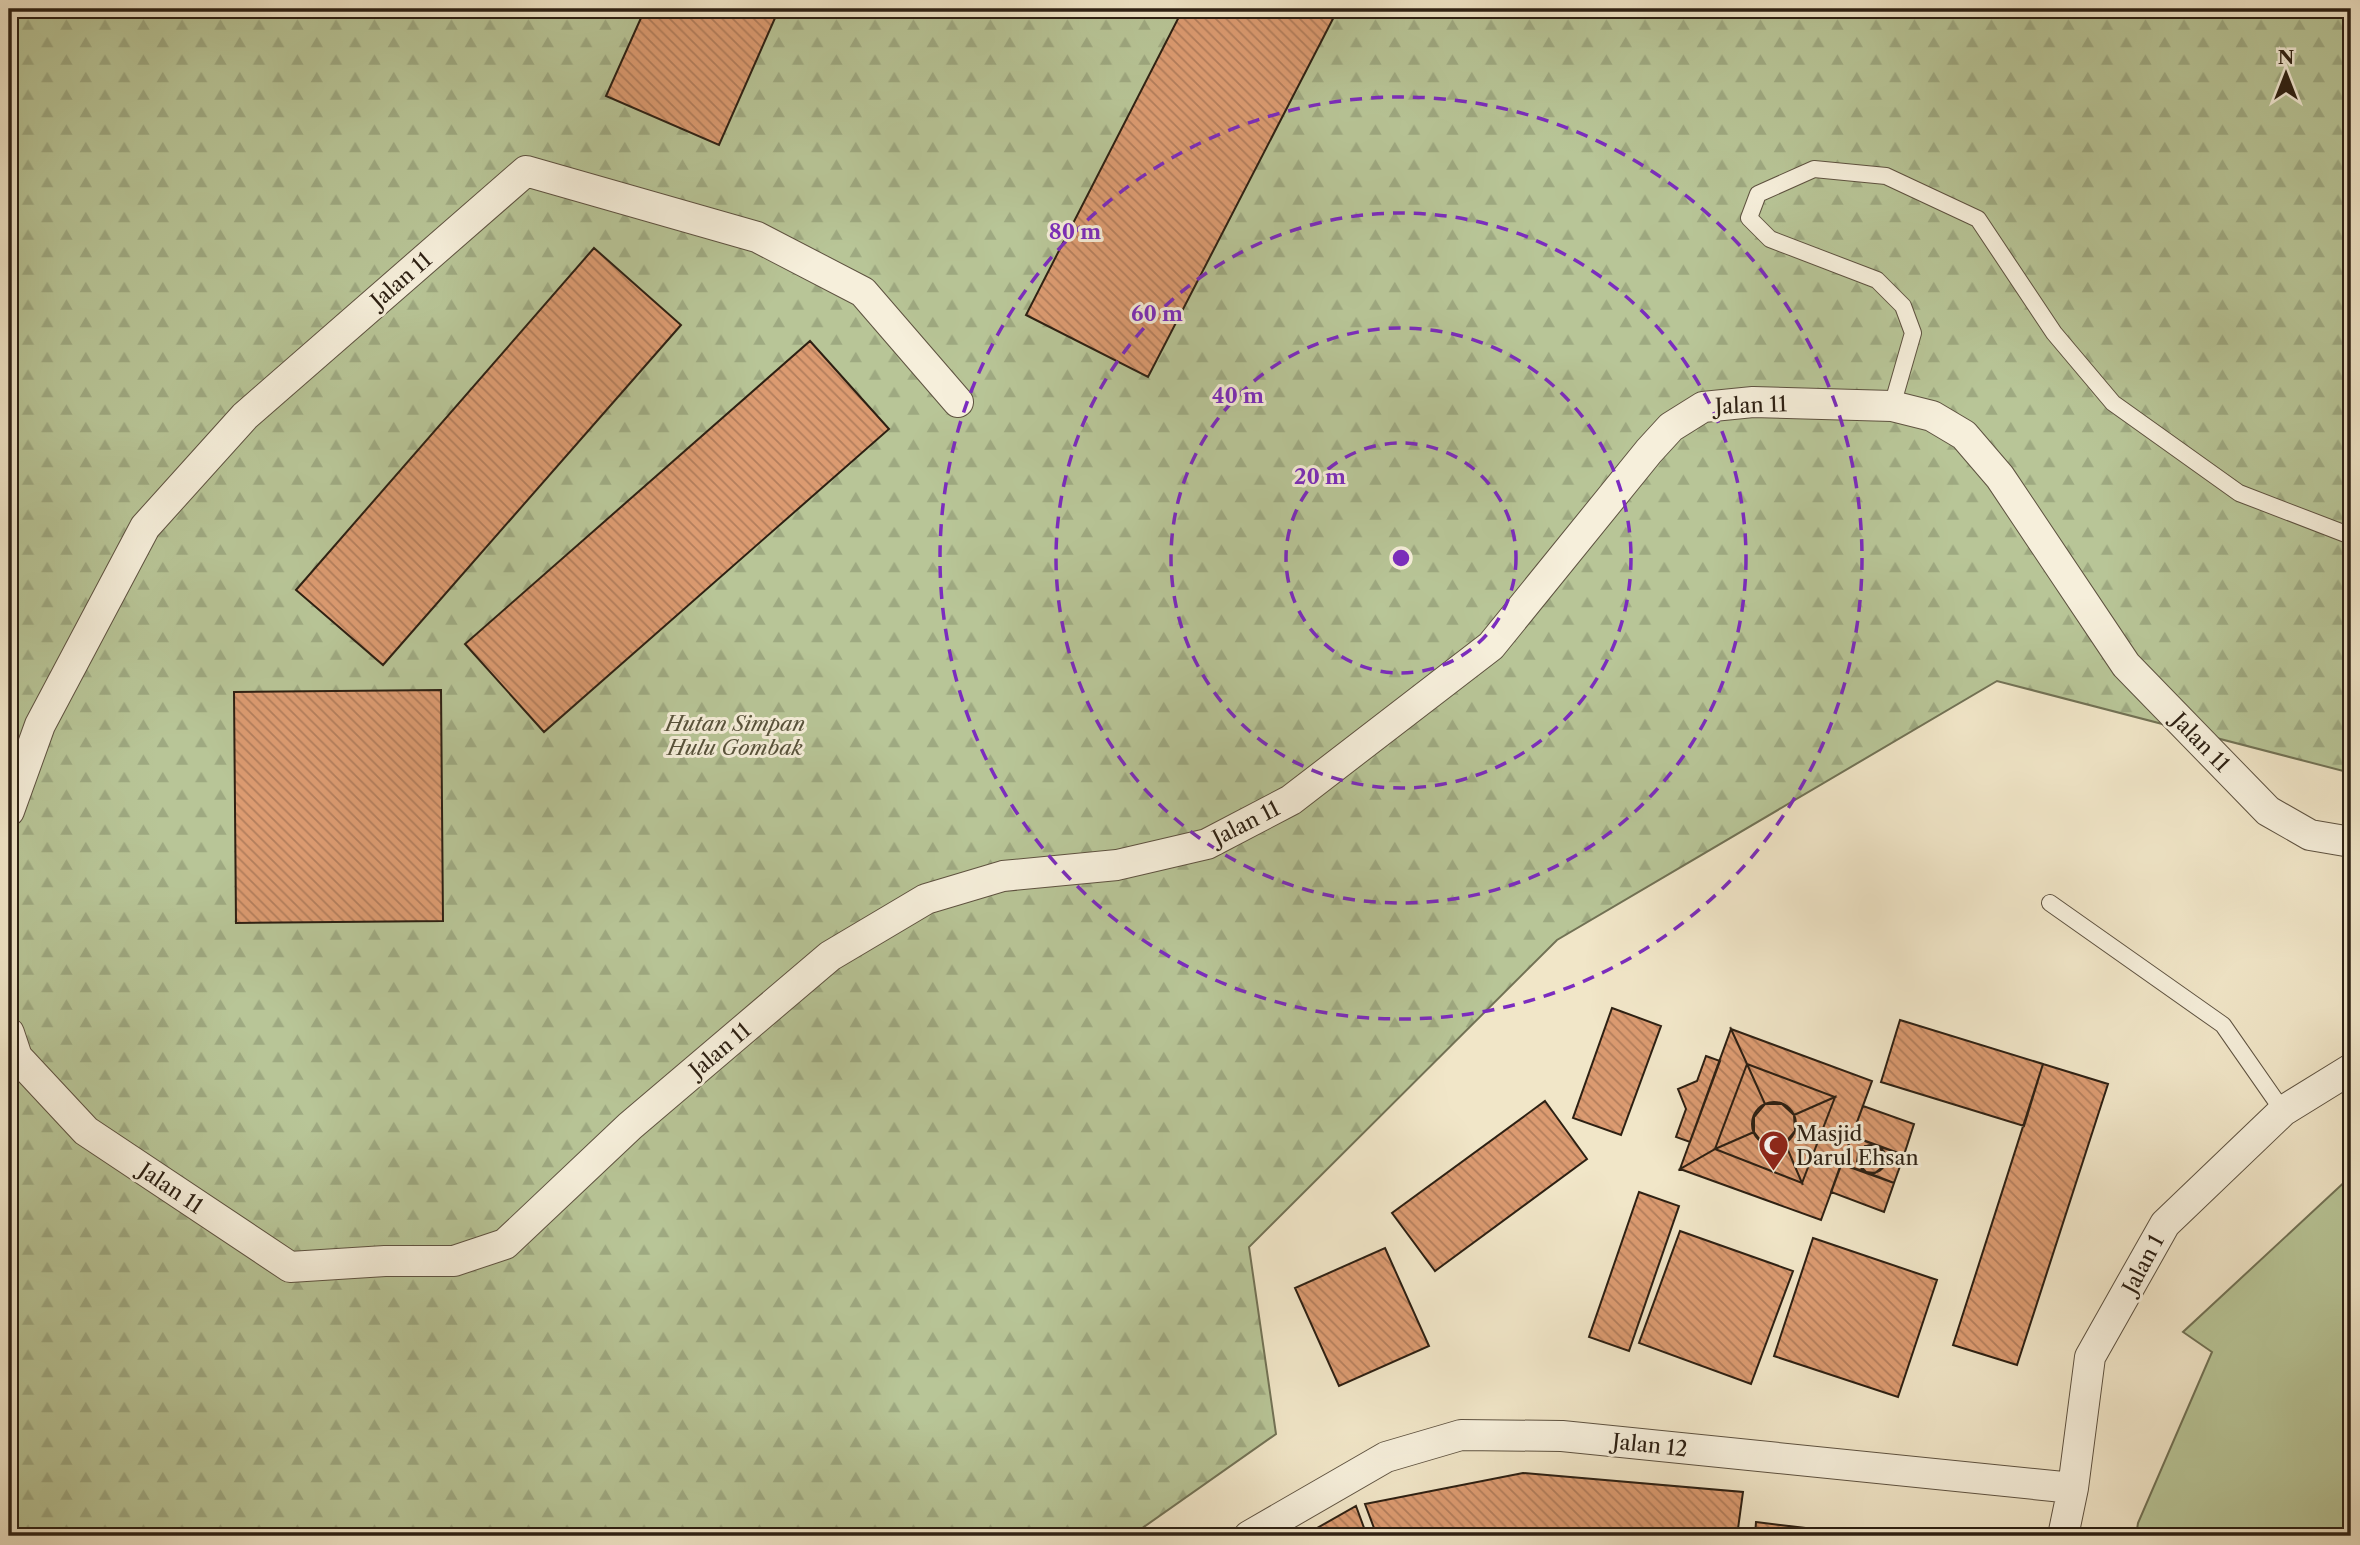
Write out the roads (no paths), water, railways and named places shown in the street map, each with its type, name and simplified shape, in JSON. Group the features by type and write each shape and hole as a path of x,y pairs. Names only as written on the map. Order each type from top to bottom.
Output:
{"street":[{"name":"Jalan 11","path":"9,811 40,725 145,527 245,416 526,171 757,237 863,292 958,402"},
{"name":"Jalan 11","path":"9,1033 17,1058 86,1131 290,1267 385,1261 454,1261 505,1244 630,1126 830,956 926,899 1003,876 1117,865 1207,844 1291,800 1492,646 1671,427 1703,407 1753,402 1892,406 1932,416 1964,435 2000,477 2126,665 2268,811 2310,835 2351,842"},
{"name":"Jalan 1","path":"2063,1536 2073,1488 2090,1357 2165,1224 2283,1111 2351,1069"},
{"name":"Jalan 12","path":"1249,1536 1386,1457 1461,1435 1562,1436 2073,1488"}],"lane":[{"path":"1892,406 1913,333 1903,306 1877,280 1770,240 1749,218 1758,194 1814,169 1886,176 1978,219 2054,333 2113,403 2239,494 2351,536"},
{"path":"2050,903 2224,1025 2283,1111"}],"place":[{"name":"Masjid Darul Ehsan","path":"1773,1172"}],"park label":[{"name":"Hutan Simpan Hulu Gombak","path":"735,735"}]}
